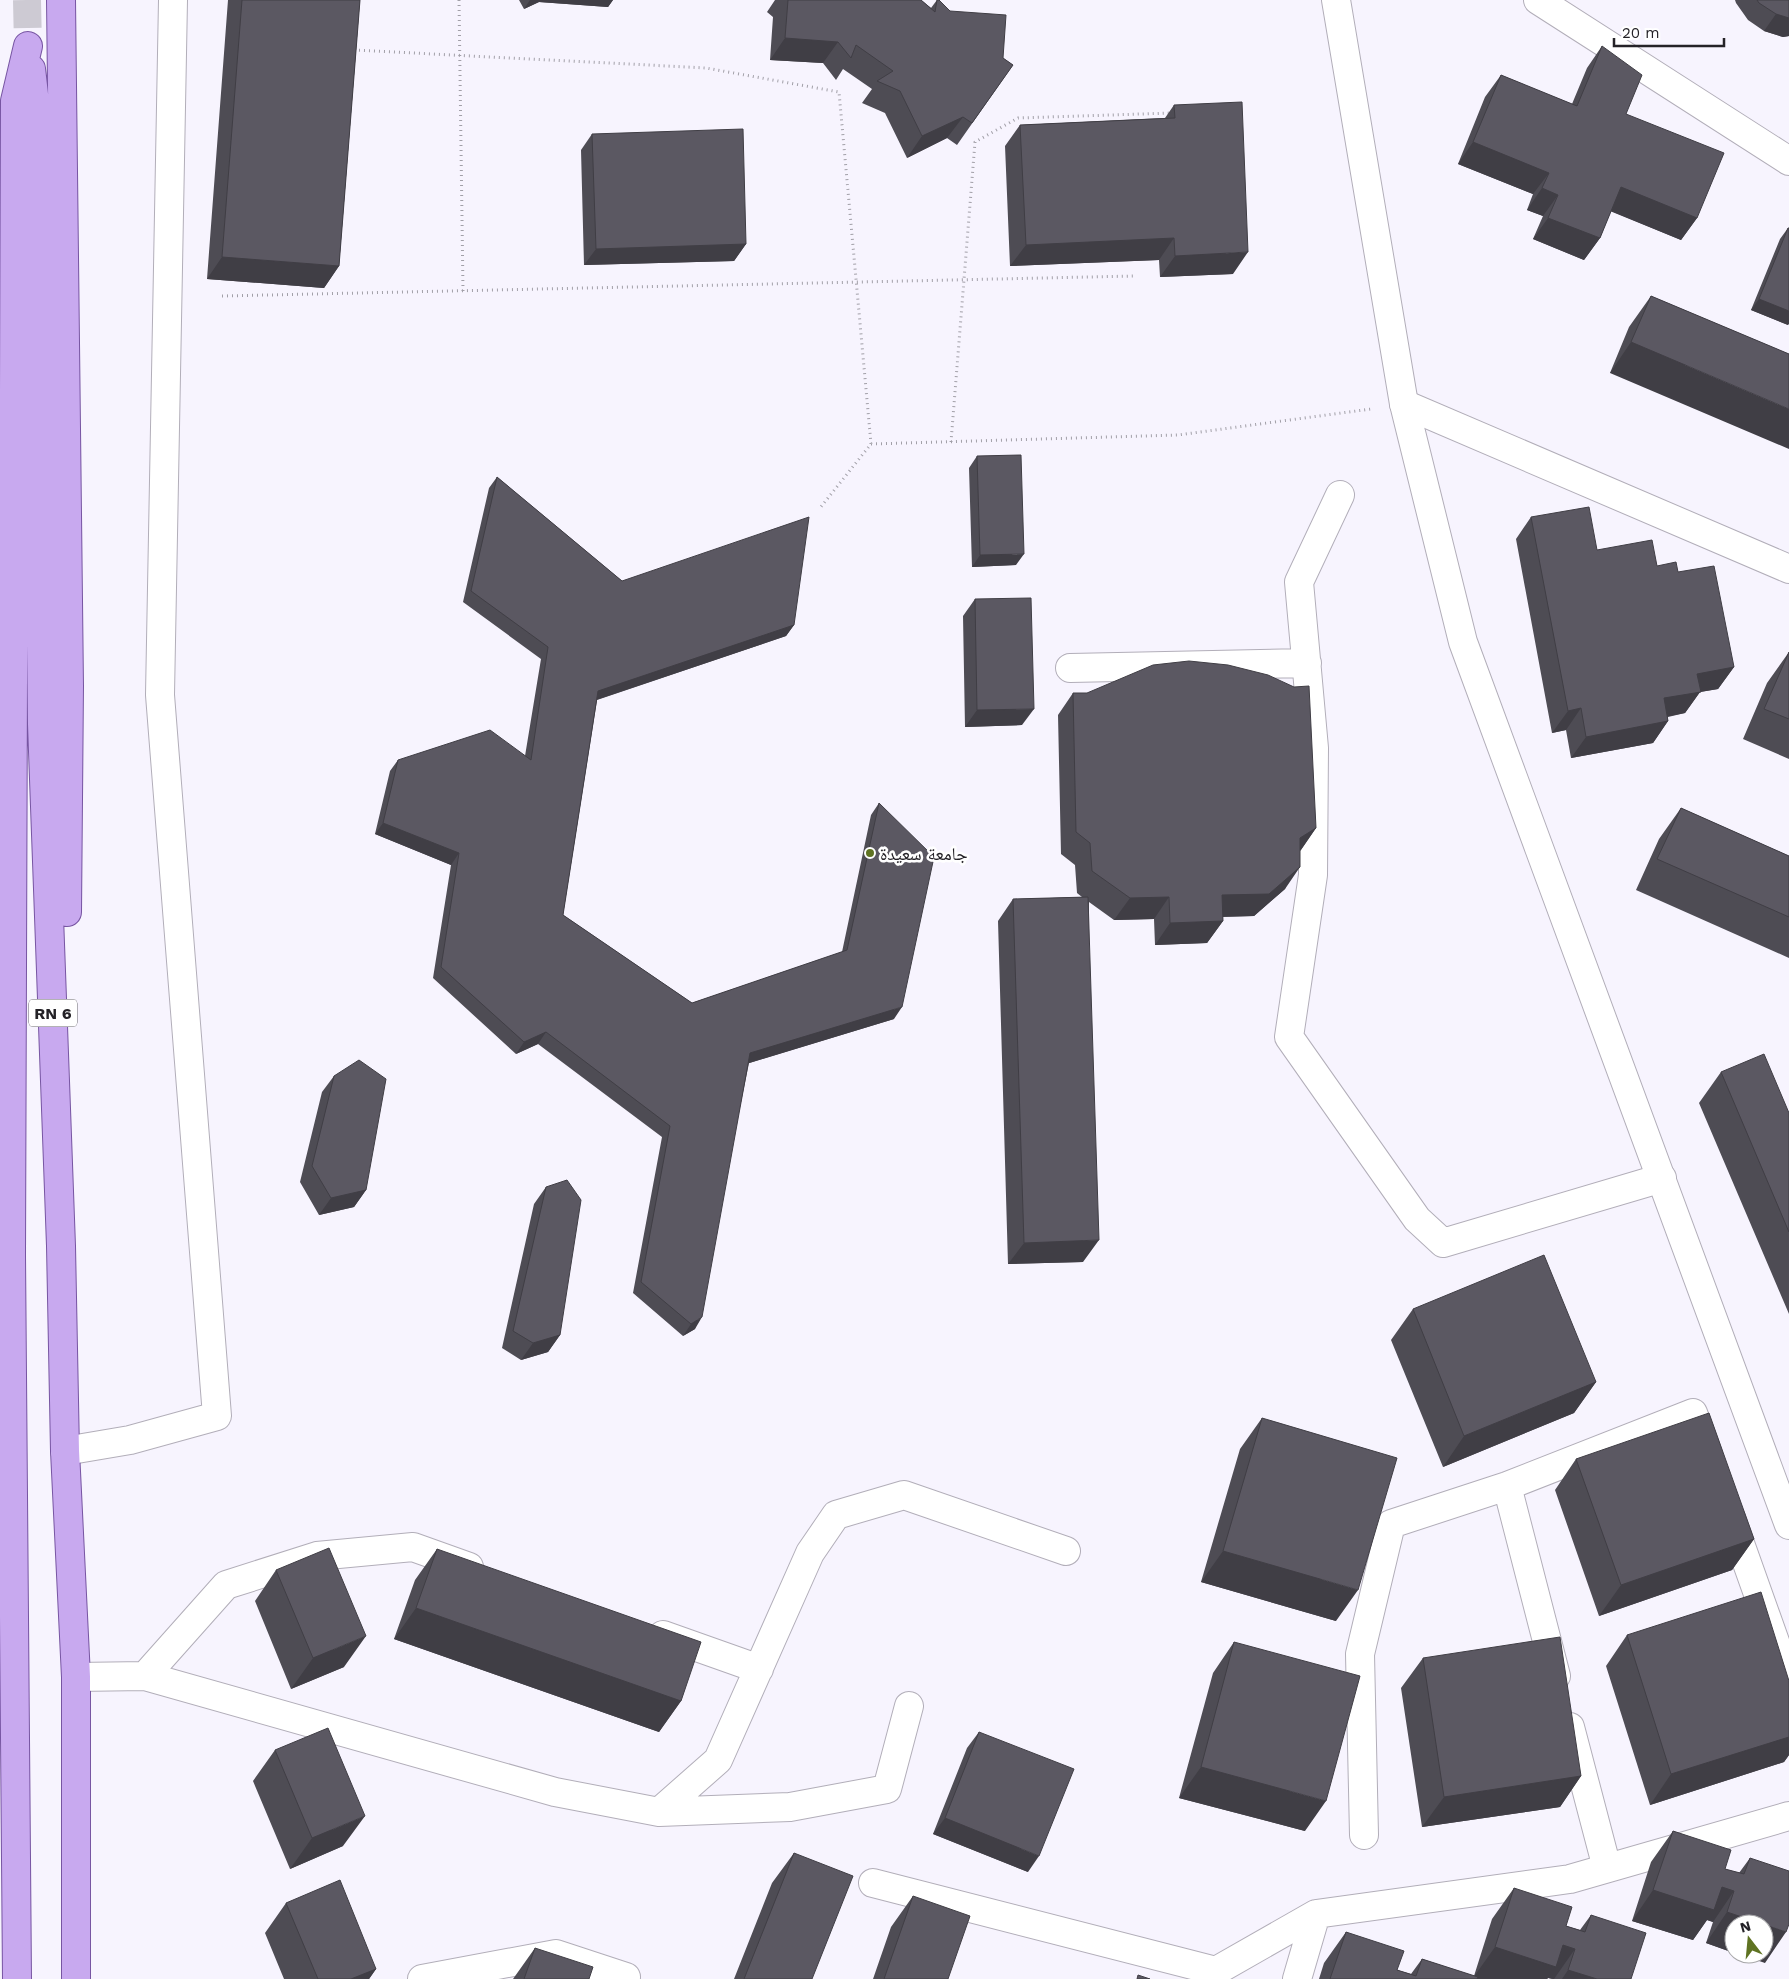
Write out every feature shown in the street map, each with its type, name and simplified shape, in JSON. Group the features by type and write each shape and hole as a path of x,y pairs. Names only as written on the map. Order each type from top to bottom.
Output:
{"main road":[{"name":"RN 6","path":"61,0 69,686 62,1246"},
{"name":"RN 6","path":"17,1979 11,1255 15,101 28,46 35,103 42,724 62,1246 65,1452 76,1677 76,1979"},
{"name":"RN 6","path":"0,1083 11,1255"}],"street":[{"path":"65,1452 130,1440 217,1416 160,695 174,0"},
{"path":"1336,0 1404,404 1463,642 1789,1525"},
{"path":"1538,0 1789,161"},
{"path":"1404,404 1789,569"},
{"path":"1340,495 1299,582 1314,748 1313,875 1289,1037 1417,1219 1443,1243 1662,1178"},
{"path":"1070,668 1306,662"},
{"path":"1364,1835 1360,1654 1391,1524 1506,1486 1693,1413 1789,1681"},
{"path":"1506,1486 1607,1868"},
{"path":"659,1812 718,1760 810,1553 836,1514 904,1495 1066,1551"},
{"path":"145,1676 226,1585 317,1556 413,1547 488,1574"},
{"path":"637,1626 759,1669"},
{"path":"76,1677 145,1676 555,1792 659,1812 790,1808 887,1789 909,1706"},
{"path":"873,1883 1216,1971 1316,1914 1570,1879 1789,1816"},
{"path":"1297,1979 1316,1914"},
{"path":"422,1979 556,1954 626,1977 625,1979"}],"path":[{"path":"459,0 463,291"},
{"path":"353,50 706,68 839,92 871,444 820,508"},
{"path":"952,442 975,142 1018,118 1178,113"},
{"path":"222,296 1134,276"},
{"path":"871,444 1178,435 1404,404"}],"building":[{"path":"242,0 360,0 339,266 222,257"},
{"path":"788,0 921,0 935,12 937,0 939,0 950,11 1006,15 1003,58 1013,65 972,123 963,117 922,136 900,91 877,81 893,71 856,45 851,58 838,42 785,38"},
{"path":"1757,0 1789,0 1789,18 1776,14"},
{"path":"1602,46 1642,75 1626,114 1724,153 1697,218 1621,187 1600,238 1548,218 1558,195 1542,188 1549,173 1473,142 1501,75 1577,106"},
{"path":"1242,102 1248,252 1175,256 1174,238 1026,245 1020,125 1175,118 1174,105"},
{"path":"743,129 746,244 596,249 592,134"},
{"path":"1789,228 1789,311 1759,299"},
{"path":"1651,296 1789,354 1789,409 1631,342"},
{"path":"1021,455 1024,554 980,555 977,456"},
{"path":"497,477 622,581 809,517 794,625 598,691 563,915 692,1003 847,950 879,803 934,857 902,1007 750,1053 702,1317 691,1324 641,1282 670,1126 546,1032 524,1042 441,967 459,853 383,823 398,760 490,730 531,760 548,647 471,591"},
{"path":"1589,507 1597,550 1652,540 1657,566 1676,562 1678,572 1714,566 1734,667 1697,674 1701,692 1664,698 1668,721 1586,737 1581,708 1568,711 1531,517"},
{"path":"1031,598 1034,709 977,710 975,599"},
{"path":"1789,652 1789,719 1764,709"},
{"path":"1189,661 1228,665 1268,675 1294,687 1309,686 1316,828 1300,838 1300,867 1269,894 1222,895 1223,921 1170,923 1169,897 1130,898 1092,871 1090,843 1076,832 1073,693 1087,693 1153,665"},
{"path":"1681,808 1789,856 1789,917 1657,859"},
{"path":"1088,897 1099,1240 1024,1243 1013,899"},
{"path":"1764,1054 1789,1113 1789,1232 1721,1072"},
{"path":"359,1060 386,1079 366,1190 331,1198 312,1166 334,1076"},
{"path":"567,1180 581,1200 560,1335 533,1343 513,1331 546,1187"},
{"path":"1544,1255 1596,1382 1464,1436 1413,1309"},
{"path":"1709,1413 1754,1539 1621,1585 1576,1459"},
{"path":"1262,1418 1397,1458 1358,1590 1223,1551"},
{"path":"329,1548 366,1636 313,1658 276,1570"},
{"path":"437,1549 701,1642 681,1701 416,1608"},
{"path":"1761,1592 1789,1681 1789,1737 1671,1774 1627,1635"},
{"path":"1560,1637 1581,1776 1444,1797 1423,1658"},
{"path":"1234,1642 1360,1676 1326,1801 1201,1767"},
{"path":"328,1728 365,1816 312,1838 275,1750"},
{"path":"979,1732 1074,1769 1039,1856 945,1818"},
{"path":"1673,1831 1731,1850 1725,1869 1744,1874 1750,1858 1789,1871 1789,1924 1786,1932 1774,1928 1774,1914 1733,1914 1727,1912 1734,1891 1722,1887 1714,1910 1653,1890"},
{"path":"794,1853 853,1876 812,1979 744,1979"},
{"path":"340,1880 376,1969 351,1979 318,1979 286,1903"},
{"path":"1514,1888 1572,1907 1566,1926 1585,1932 1591,1915 1646,1933 1631,1979 1597,1979 1568,1970 1575,1949 1563,1945 1556,1967 1495,1947"},
{"path":"913,1896 970,1916 948,1979 884,1979"},
{"path":"1346,1932 1404,1951 1397,1970 1416,1976 1422,1959 1478,1977 1477,1979 1330,1979"},
{"path":"535,1948 593,1967 589,1979 524,1979"},
{"path":"1138,1975 1150,1979 1137,1979"}],"tunnel":[{"path":"27,0 28,46"}],"place":[{"name":"جامعة سعيدة","path":"870,853"}]}
